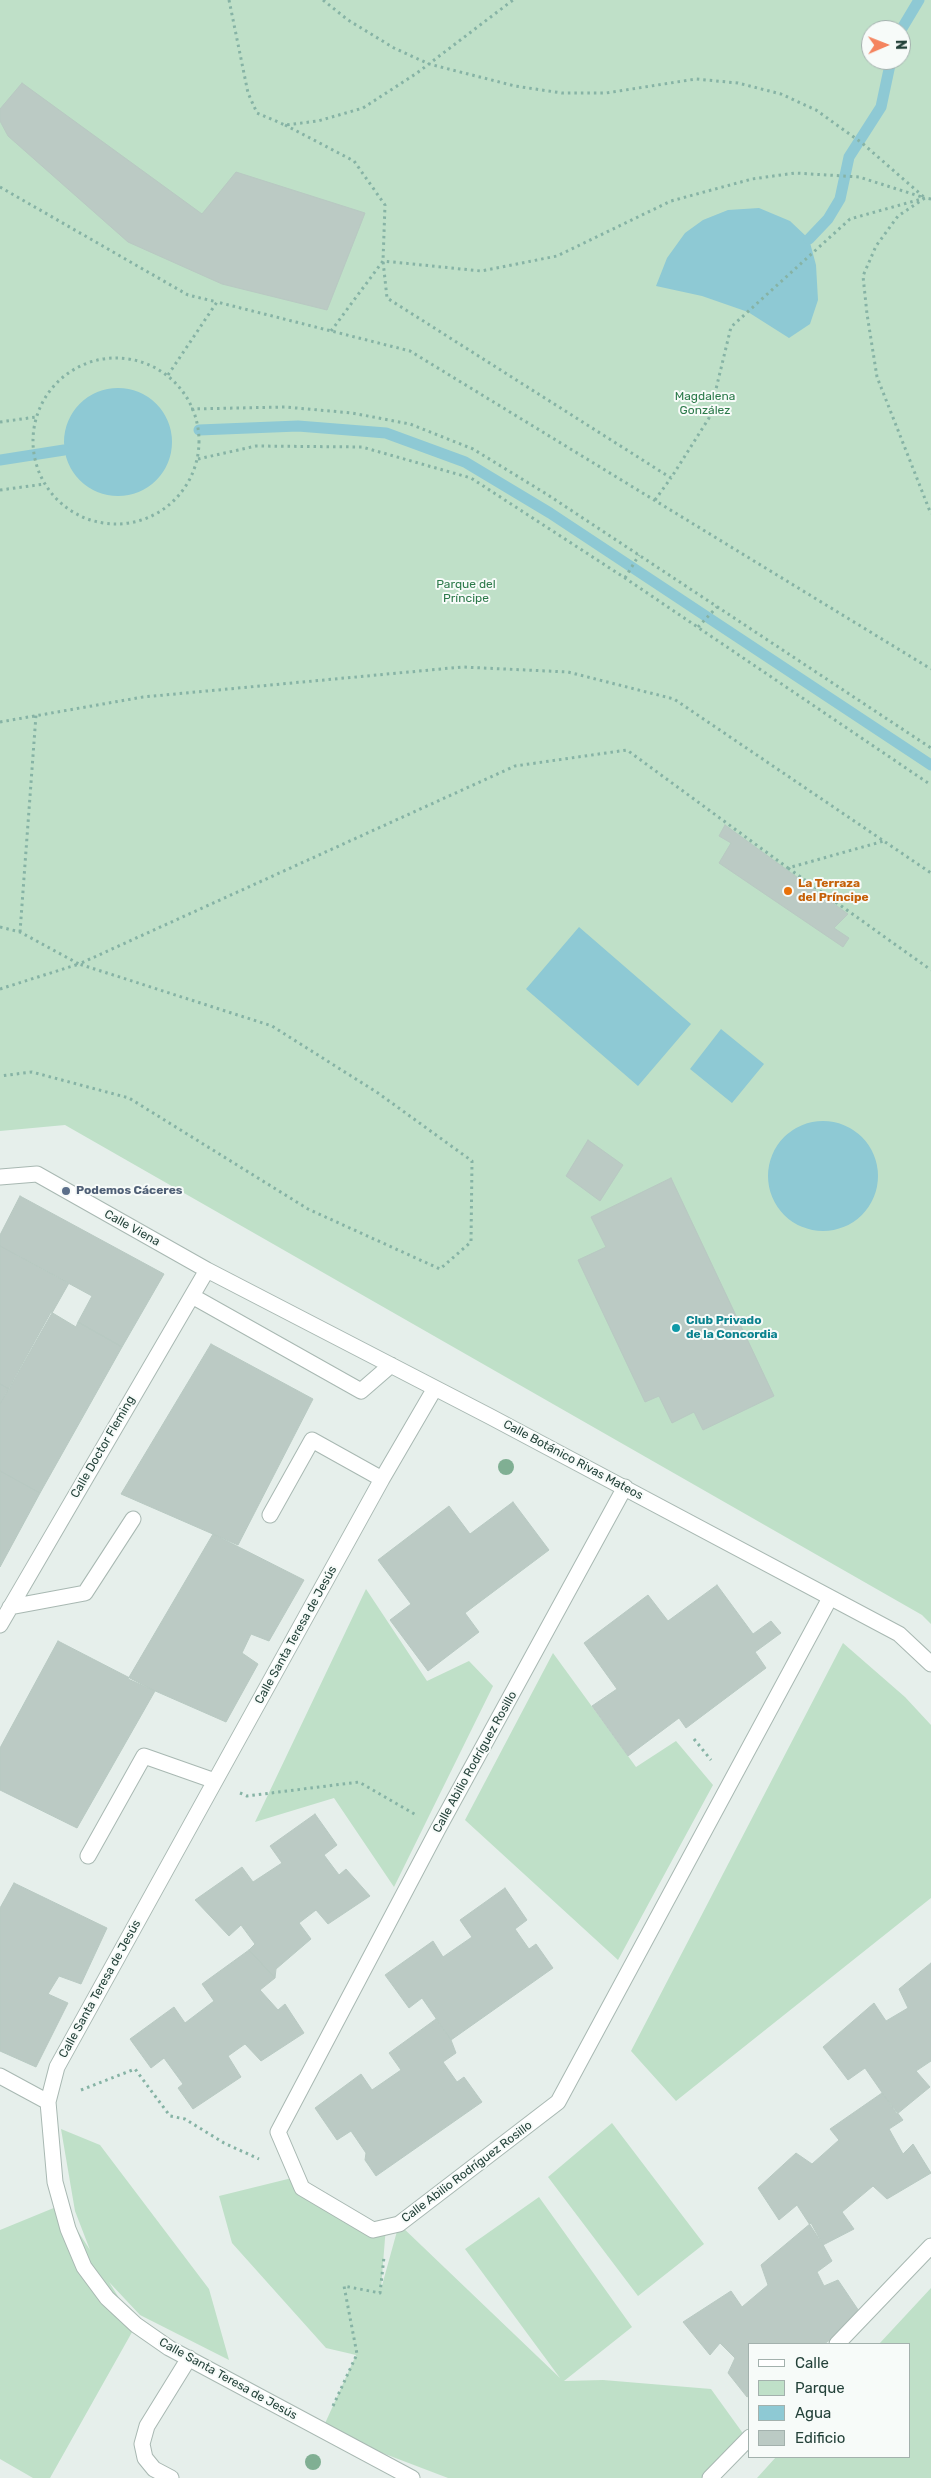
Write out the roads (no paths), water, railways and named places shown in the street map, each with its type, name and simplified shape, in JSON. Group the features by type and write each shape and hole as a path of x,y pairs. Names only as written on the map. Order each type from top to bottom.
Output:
{"street":[{"name":"Calle Viena","path":"0,1177 37,1174 207,1270"},
{"name":"Calle Doctor Fleming","path":"0,1625 207,1270"},
{"name":"Calle Botánico Rivas Mateos","path":"207,1270 625,1487 899,1634 931,1664"},
{"path":"192,1296 362,1391 391,1365"},
{"name":"Calle Santa Teresa de Jesús","path":"412,2478 189,2358 136,2325 107,2298 84,2267 68,2230 55,2182 48,2102 57,2067 382,1479 436,1388"},
{"path":"270,1515 312,1440 382,1479"},
{"name":"Calle Abilio Rodríguez Rosillo","path":"625,1487 438,1829 278,2132 302,2188 373,2230 399,2224 558,2102 830,1598"},
{"path":"10,1607 86,1593 133,1518"},
{"path":"88,1856 144,1756 215,1781"},
{"path":"0,2076 48,2102"},
{"path":"838,2343 931,2246"},
{"path":"171,2478 154,2469 145,2458 142,2444 147,2426 189,2358"},
{"path":"710,2478 748,2439"}],"water":[{"path":"759,208 790,221 809,239 816,265 818,300 810,324 789,338 748,312 702,296 656,286 667,258 685,233 703,220 728,210"},
{"path":"118,388 139,392 156,404 168,421 172,442 168,463 156,480 139,492 118,496 97,492 80,480 68,463 64,442 68,421 80,404 97,392"},
{"path":"579,927 691,1024 638,1086 526,989"},
{"path":"721,1029 764,1064 732,1103 690,1069"},
{"path":"823,1121 844,1125 862,1137 874,1155 878,1176 874,1197 862,1215 844,1227 823,1231 802,1227 784,1215 772,1197 768,1176 772,1155 784,1137 802,1125"}],"waterway":[{"path":"907,20 919,0"},
{"path":"809,239 828,219 840,199 849,157 881,107 889,70"},
{"path":"199,430 298,426 386,433 465,462 550,513 931,765"},
{"path":"0,460 64,450"}],"place":[{"name":"La Terraza del Príncipe","path":"788,891"},
{"name":"Podemos Cáceres","path":"66,1191"},
{"name":"Club Privado de la Concordia","path":"676,1328"}],"park label":[{"name":"Magdalena González","path":"705,404"},
{"name":"Parque del Príncipe","path":"466,592"}]}
